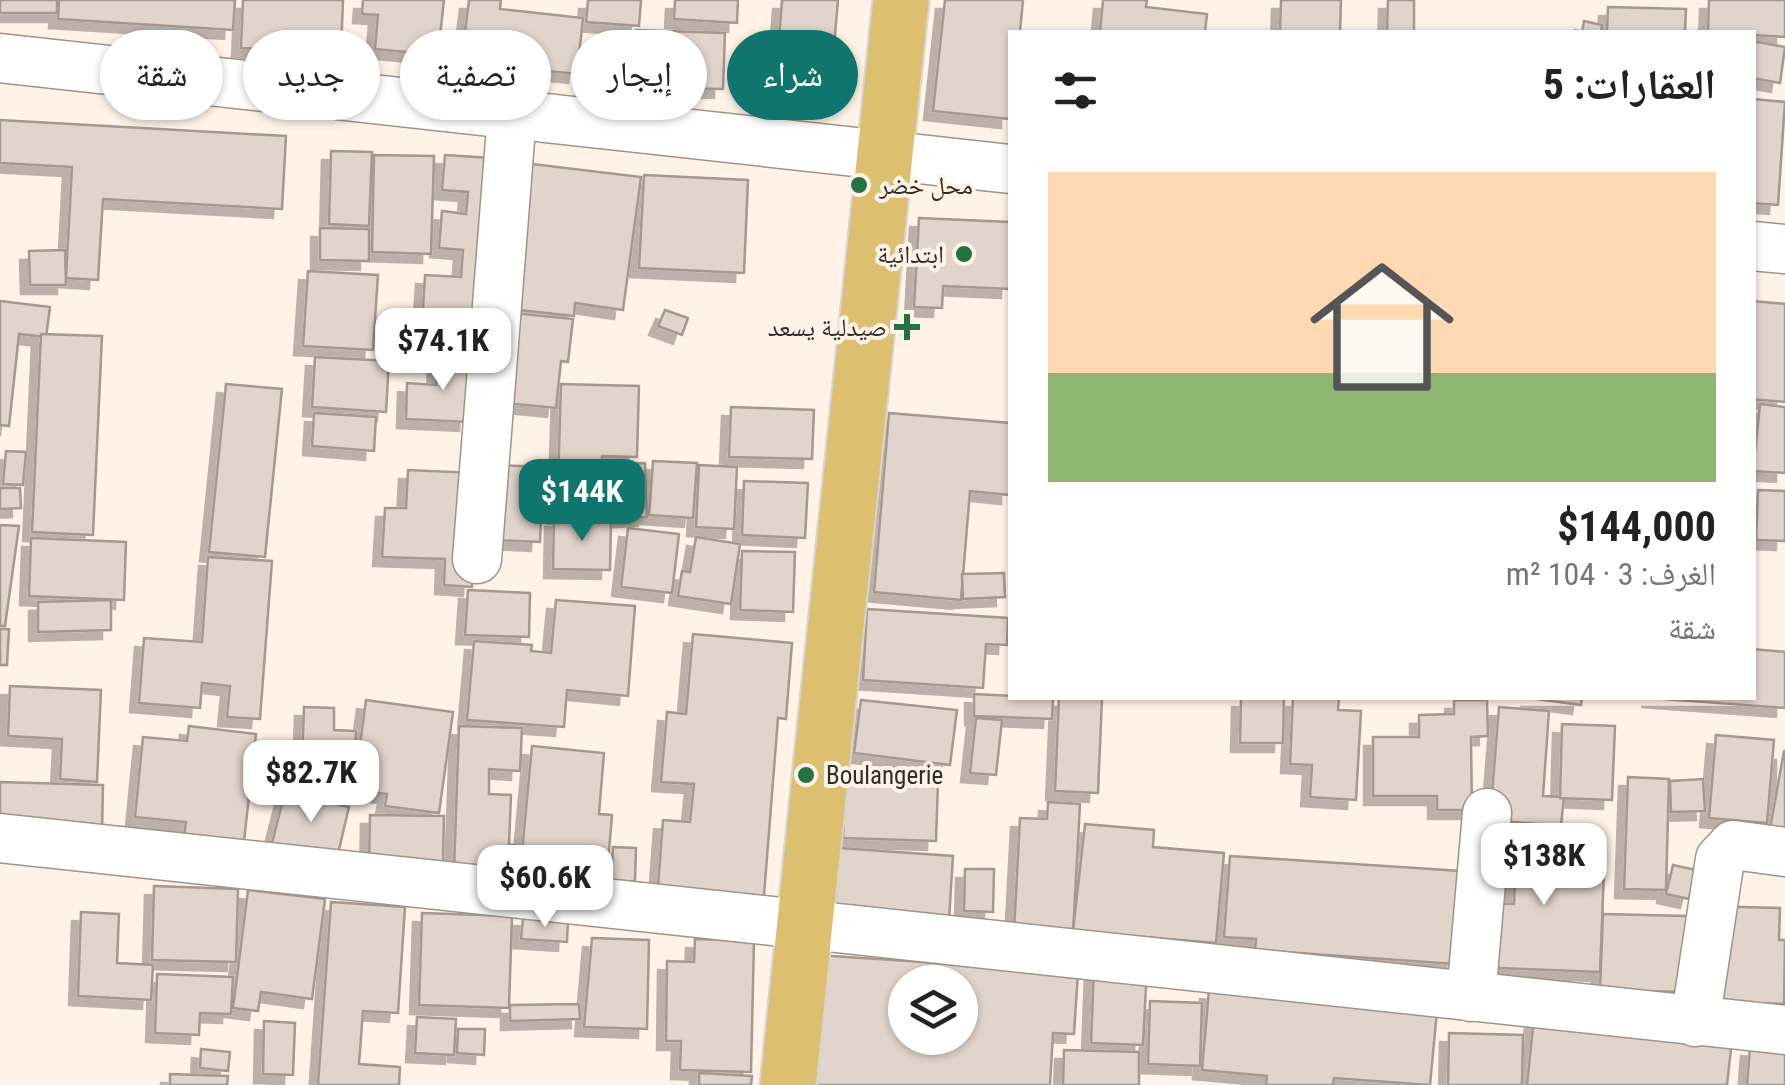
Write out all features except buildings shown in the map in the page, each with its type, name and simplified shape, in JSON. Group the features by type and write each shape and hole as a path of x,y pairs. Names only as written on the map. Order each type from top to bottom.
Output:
{"main road":[{"path":"788,1085 902,0"}],"street":[{"path":"0,58 400,103"},
{"path":"477,559 512,120"},
{"path":"549,120 1008,169"},
{"path":"1756,246 1785,249"},
{"path":"1471,997 1487,813"},
{"path":"0,838 804,928 1785,1030"},
{"path":"1695,1022 1720,859 1733,845 1785,852"}],"place":[{"name":"محل خضر","path":"859,185"},
{"name":"ابتدائية","path":"964,254"},
{"name":"صيدلية يسعد","path":"907,327"},
{"name":"Boulangerie","path":"806,775"}]}
